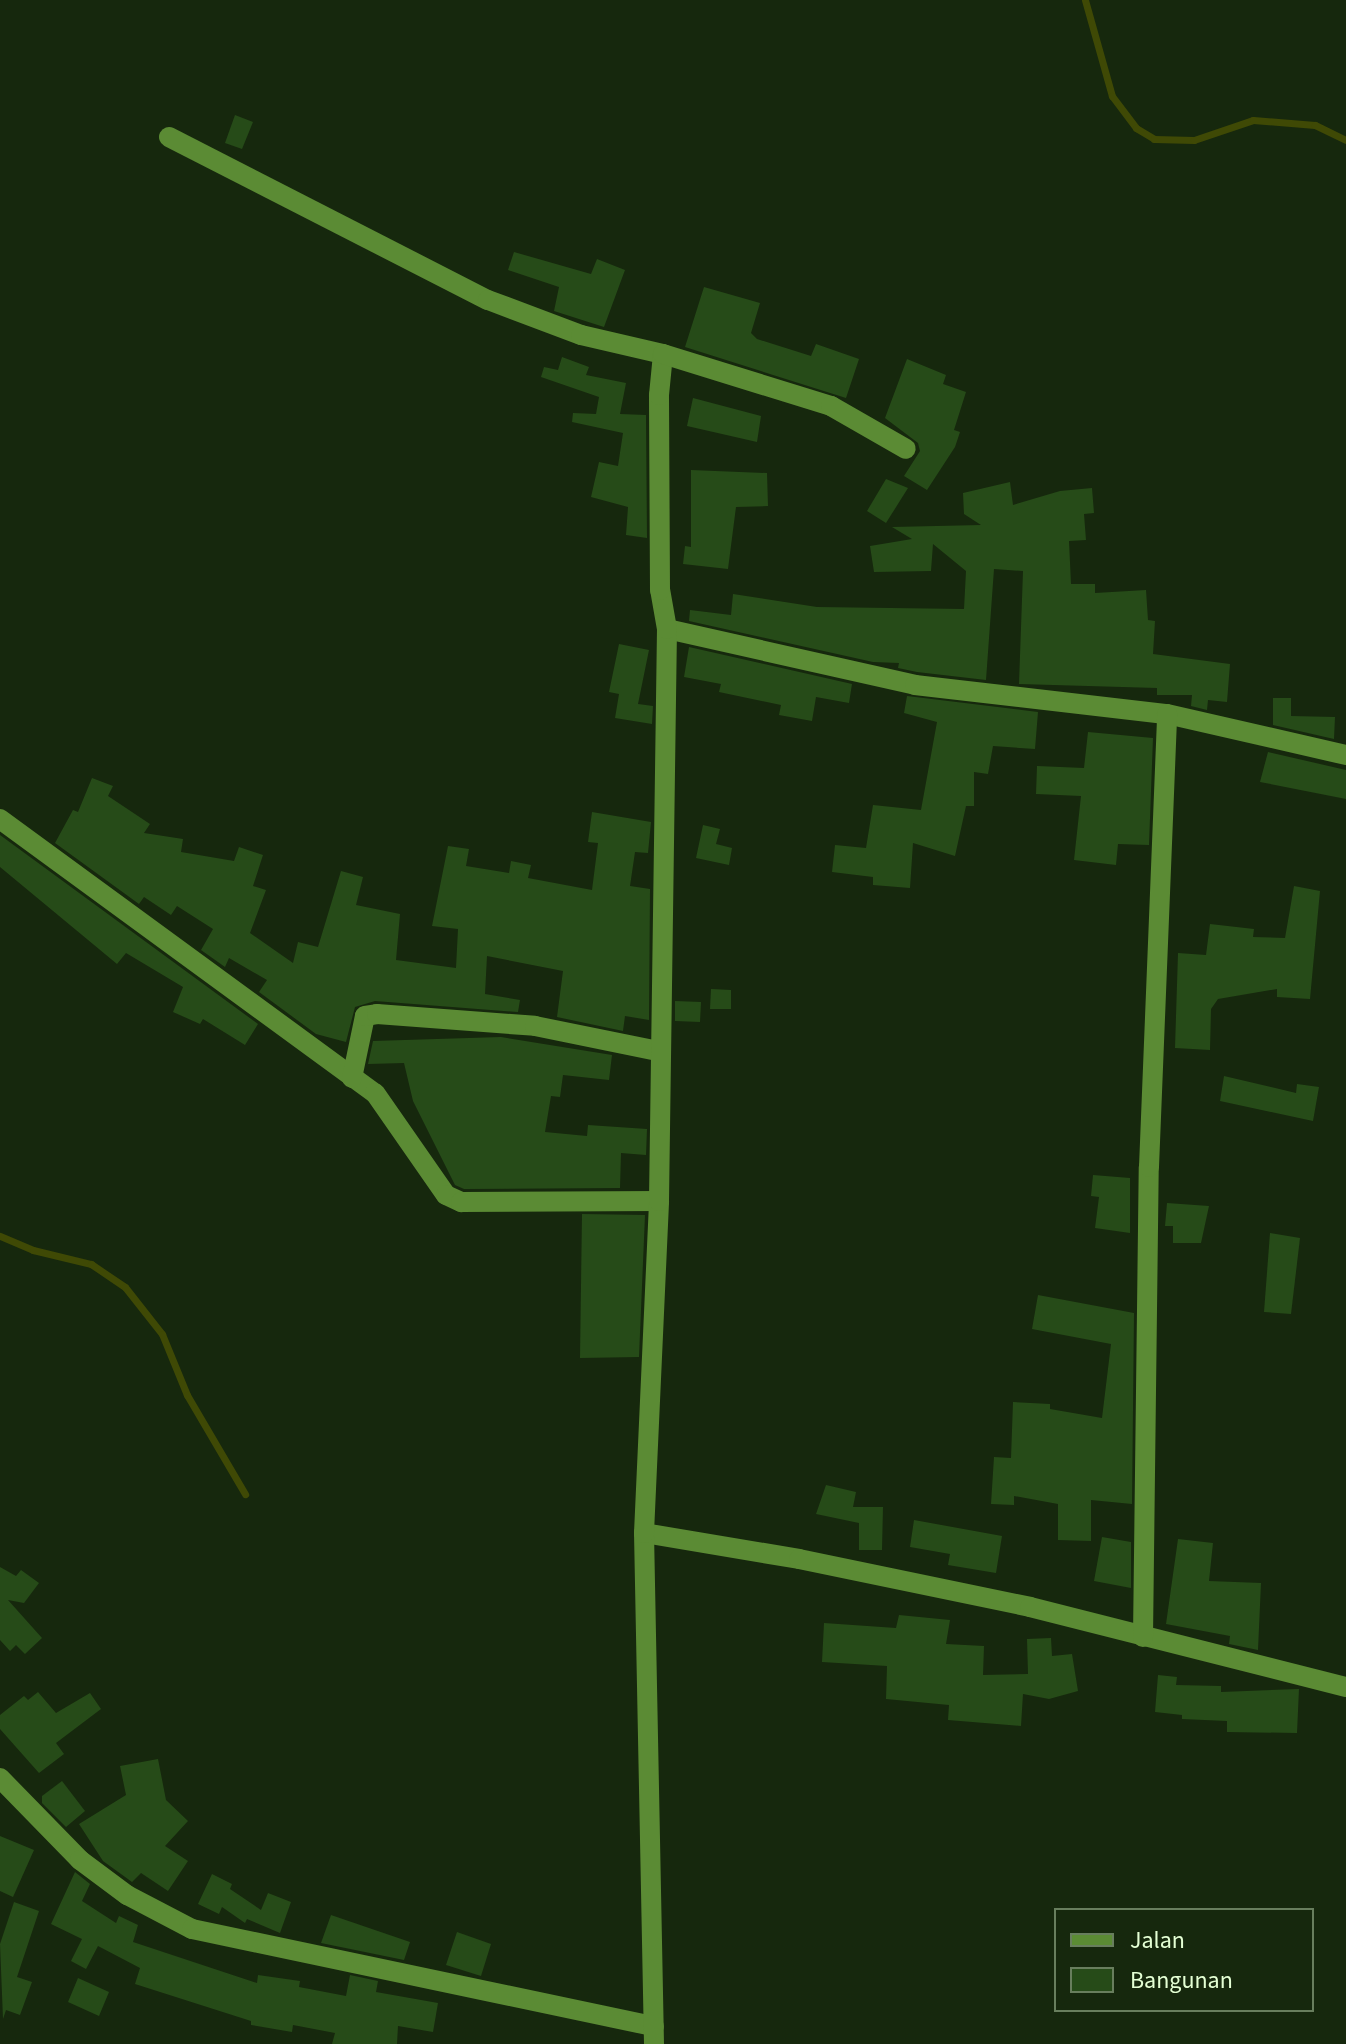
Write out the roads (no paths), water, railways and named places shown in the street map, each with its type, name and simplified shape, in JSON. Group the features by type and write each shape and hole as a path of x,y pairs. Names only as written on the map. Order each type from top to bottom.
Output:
{"street":[{"path":"169,137 488,300 581,335 663,354 831,406 906,449"},
{"path":"0,1778 80,1860 127,1895 192,1929 654,2035 644,1533 659,1201 658,1051 667,629 660,590 659,395 663,354"},
{"path":"667,629 915,685 1167,714 1346,755"},
{"path":"1143,1637 1149,1167 1167,714"},
{"path":"0,819 375,1093 443,1193 461,1202 659,1201"},
{"path":"352,1078 365,1016 377,1014 535,1026 658,1051"},
{"path":"644,1533 799,1559 1143,1637 1346,1687"}],"waterway":[{"path":"1085,0 1112,96 1136,128 1154,139 1194,140 1253,120 1315,125 1346,140"},
{"path":"0,1236 33,1250 91,1264 125,1287 162,1334 187,1395 245,1494"}]}
